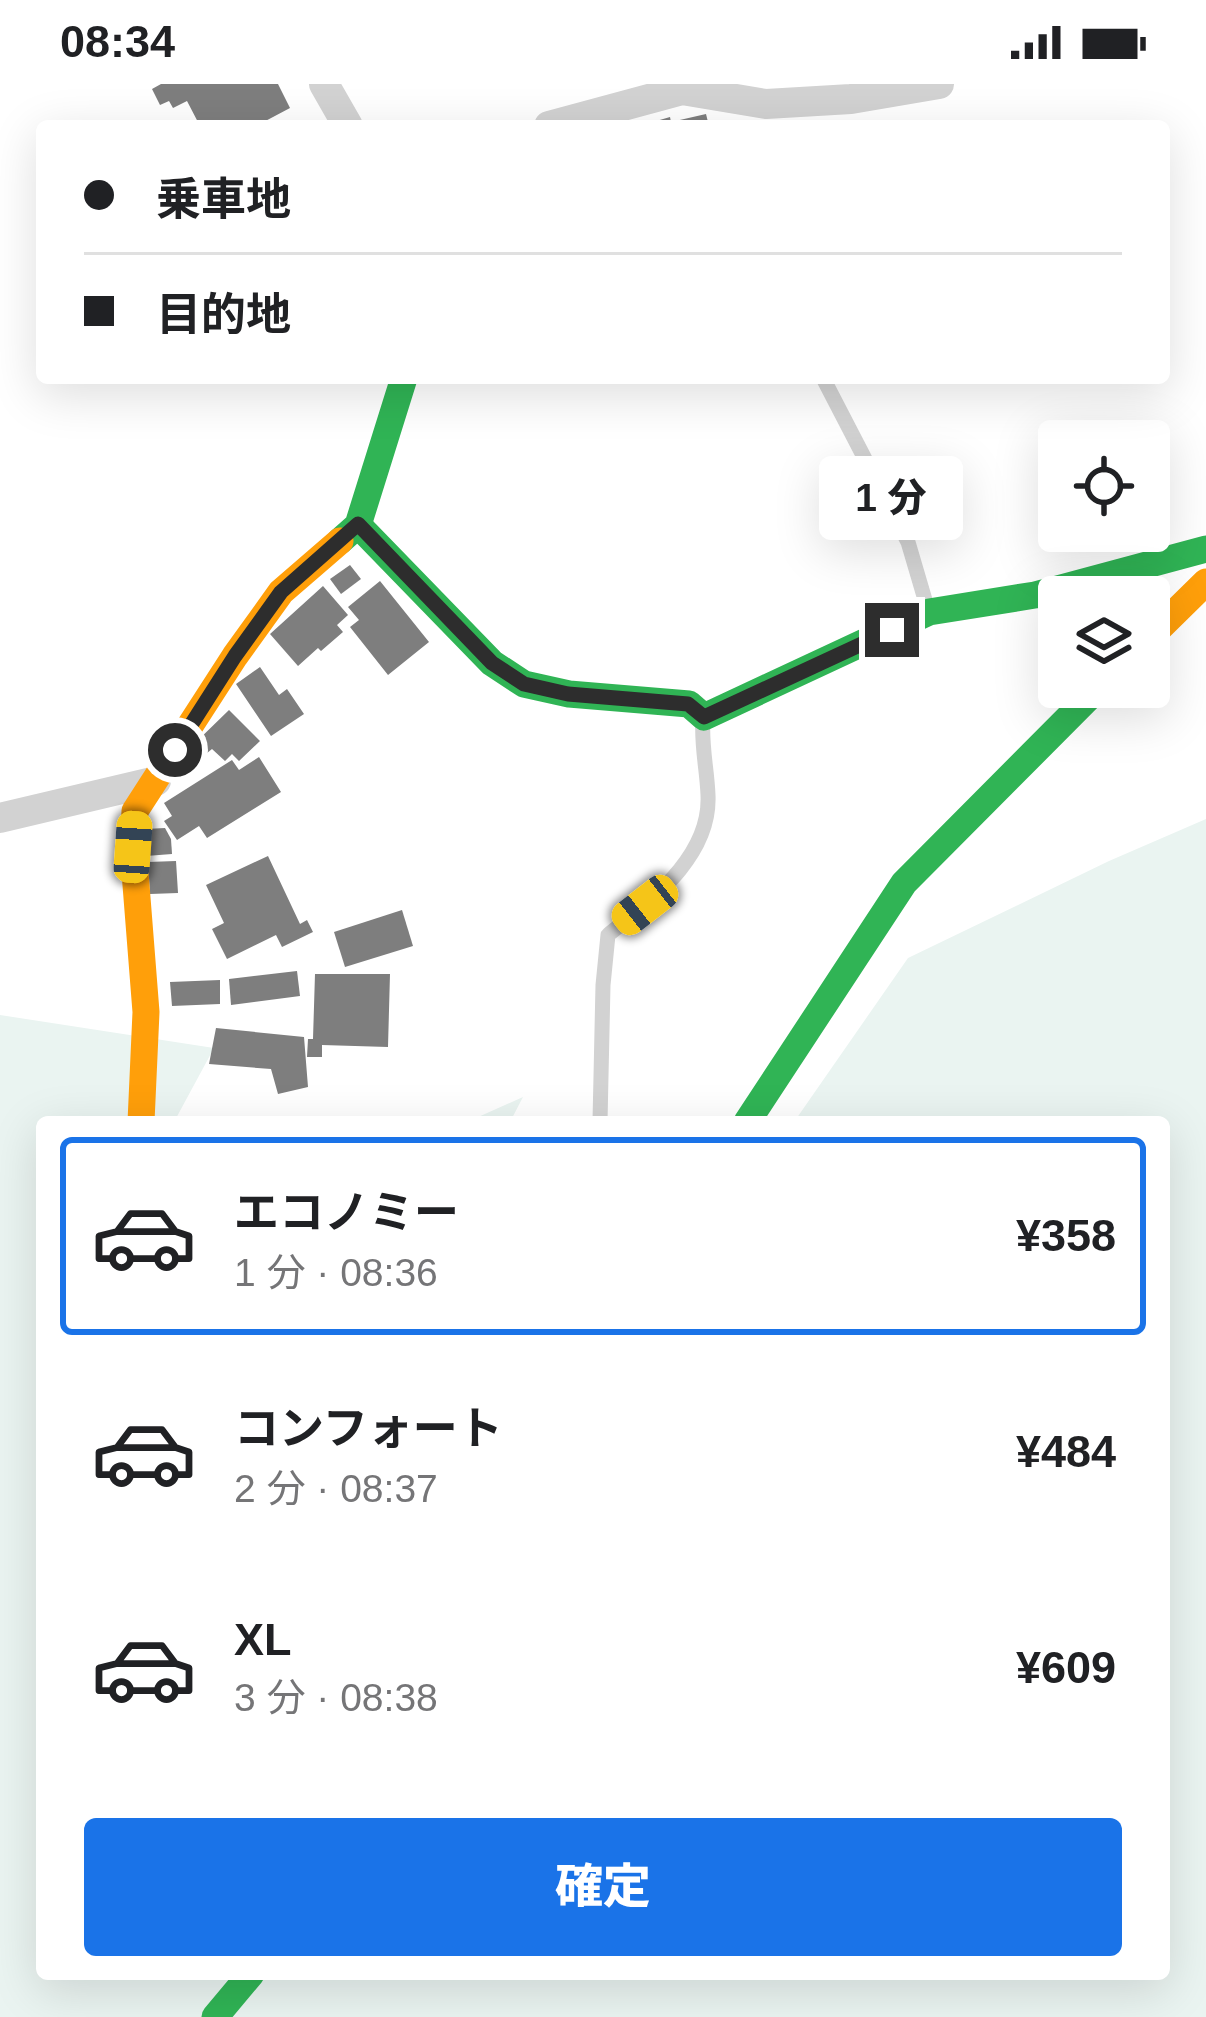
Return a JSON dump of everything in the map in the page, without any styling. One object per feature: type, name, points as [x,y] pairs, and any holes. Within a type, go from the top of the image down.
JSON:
[{"type":"street","points":[[324,84],[345,120]]},
{"type":"street","points":[[571,120],[682,90],[766,115],[939,84]]},
{"type":"street","points":[[141,1116],[146,1012],[133,847],[135,811],[281,592],[358,524],[402,384]]},
{"type":"street","points":[[358,524],[492,663],[524,684],[568,694],[688,704],[704,717],[929,613],[1035,595],[1206,549]]},
{"type":"street","points":[[1170,617],[1206,582]]},
{"type":"street","points":[[751,1116],[904,883],[1078,708]]},
{"type":"street","points":[[0,818],[155,781]]},
{"type":"street","points":[[215,2017],[246,1980]]},
{"type":"lane","points":[[826,384],[908,542],[929,613]]},
{"type":"lane","points":[[600,1116],[608,935],[658,893],[696,847],[709,796],[704,717]]},
{"type":"shaded area","points":[[1206,819],[1206,2017],[0,2017],[0,1015],[214,1048],[177,1116],[36,1116],[36,1980],[1170,1980],[1170,1116],[798,1116],[908,958]]},
{"type":"shaded area","points":[[523,1097],[513,1116],[480,1116]]},
{"type":"building","points":[[161,84],[278,84],[290,108],[267,120],[197,120],[187,101],[173,108],[169,101],[160,105],[152,89]]},
{"type":"building","points":[[350,565],[361,579],[341,594],[330,579]]},
{"type":"building","points":[[380,581],[429,642],[388,675],[350,627],[359,620],[348,607]]},
{"type":"building","points":[[323,586],[348,615],[337,625],[343,632],[298,666],[270,634]]},
{"type":"building","points":[[260,667],[279,695],[287,689],[304,714],[271,736],[236,684]]},
{"type":"building","points":[[229,710],[260,741],[239,761],[232,754],[225,761],[212,749],[201,758],[191,747]]},
{"type":"building","points":[[259,757],[281,792],[207,838],[199,826],[177,840],[164,821],[172,816],[164,803],[232,760],[239,770]]},
{"type":"building","points":[[165,828],[172,854],[146,856],[146,829]]},
{"type":"building","points":[[268,856],[300,924],[307,920],[313,932],[282,947],[276,935],[227,959],[212,929],[224,923],[206,885]]},
{"type":"building","points":[[176,861],[178,893],[150,894],[148,862]]},
{"type":"building","points":[[402,910],[413,946],[345,967],[334,932]]},
{"type":"building","points":[[297,971],[300,996],[231,1005],[229,979]]},
{"type":"building","points":[[315,974],[390,974],[388,1047],[322,1045],[322,1057],[307,1057],[308,1039],[313,1039]]},
{"type":"building","points":[[220,980],[220,1004],[172,1006],[170,982]]},
{"type":"building","points":[[216,1028],[304,1037],[308,1087],[278,1094],[271,1069],[209,1064]]},
{"type":"traffic: fast","points":[[340,541],[358,525],[402,384]]},
{"type":"traffic: fast","points":[[358,525],[492,663],[524,684],[569,694],[689,704],[704,717],[929,612],[1035,595],[1206,549]]},
{"type":"traffic: fast","points":[[751,1116],[904,883],[1078,708]]},
{"type":"traffic: fast","points":[[215,2017],[246,1980]]},
{"type":"traffic: slow","points":[[141,1116],[146,1012],[133,847],[135,811],[281,592],[340,541]]},
{"type":"traffic: slow","points":[[1170,617],[1206,582]]},
{"type":"route","points":[[175,750],[281,592],[358,524],[492,663],[524,684],[568,694],[688,704],[704,717],[892,630]]}]
